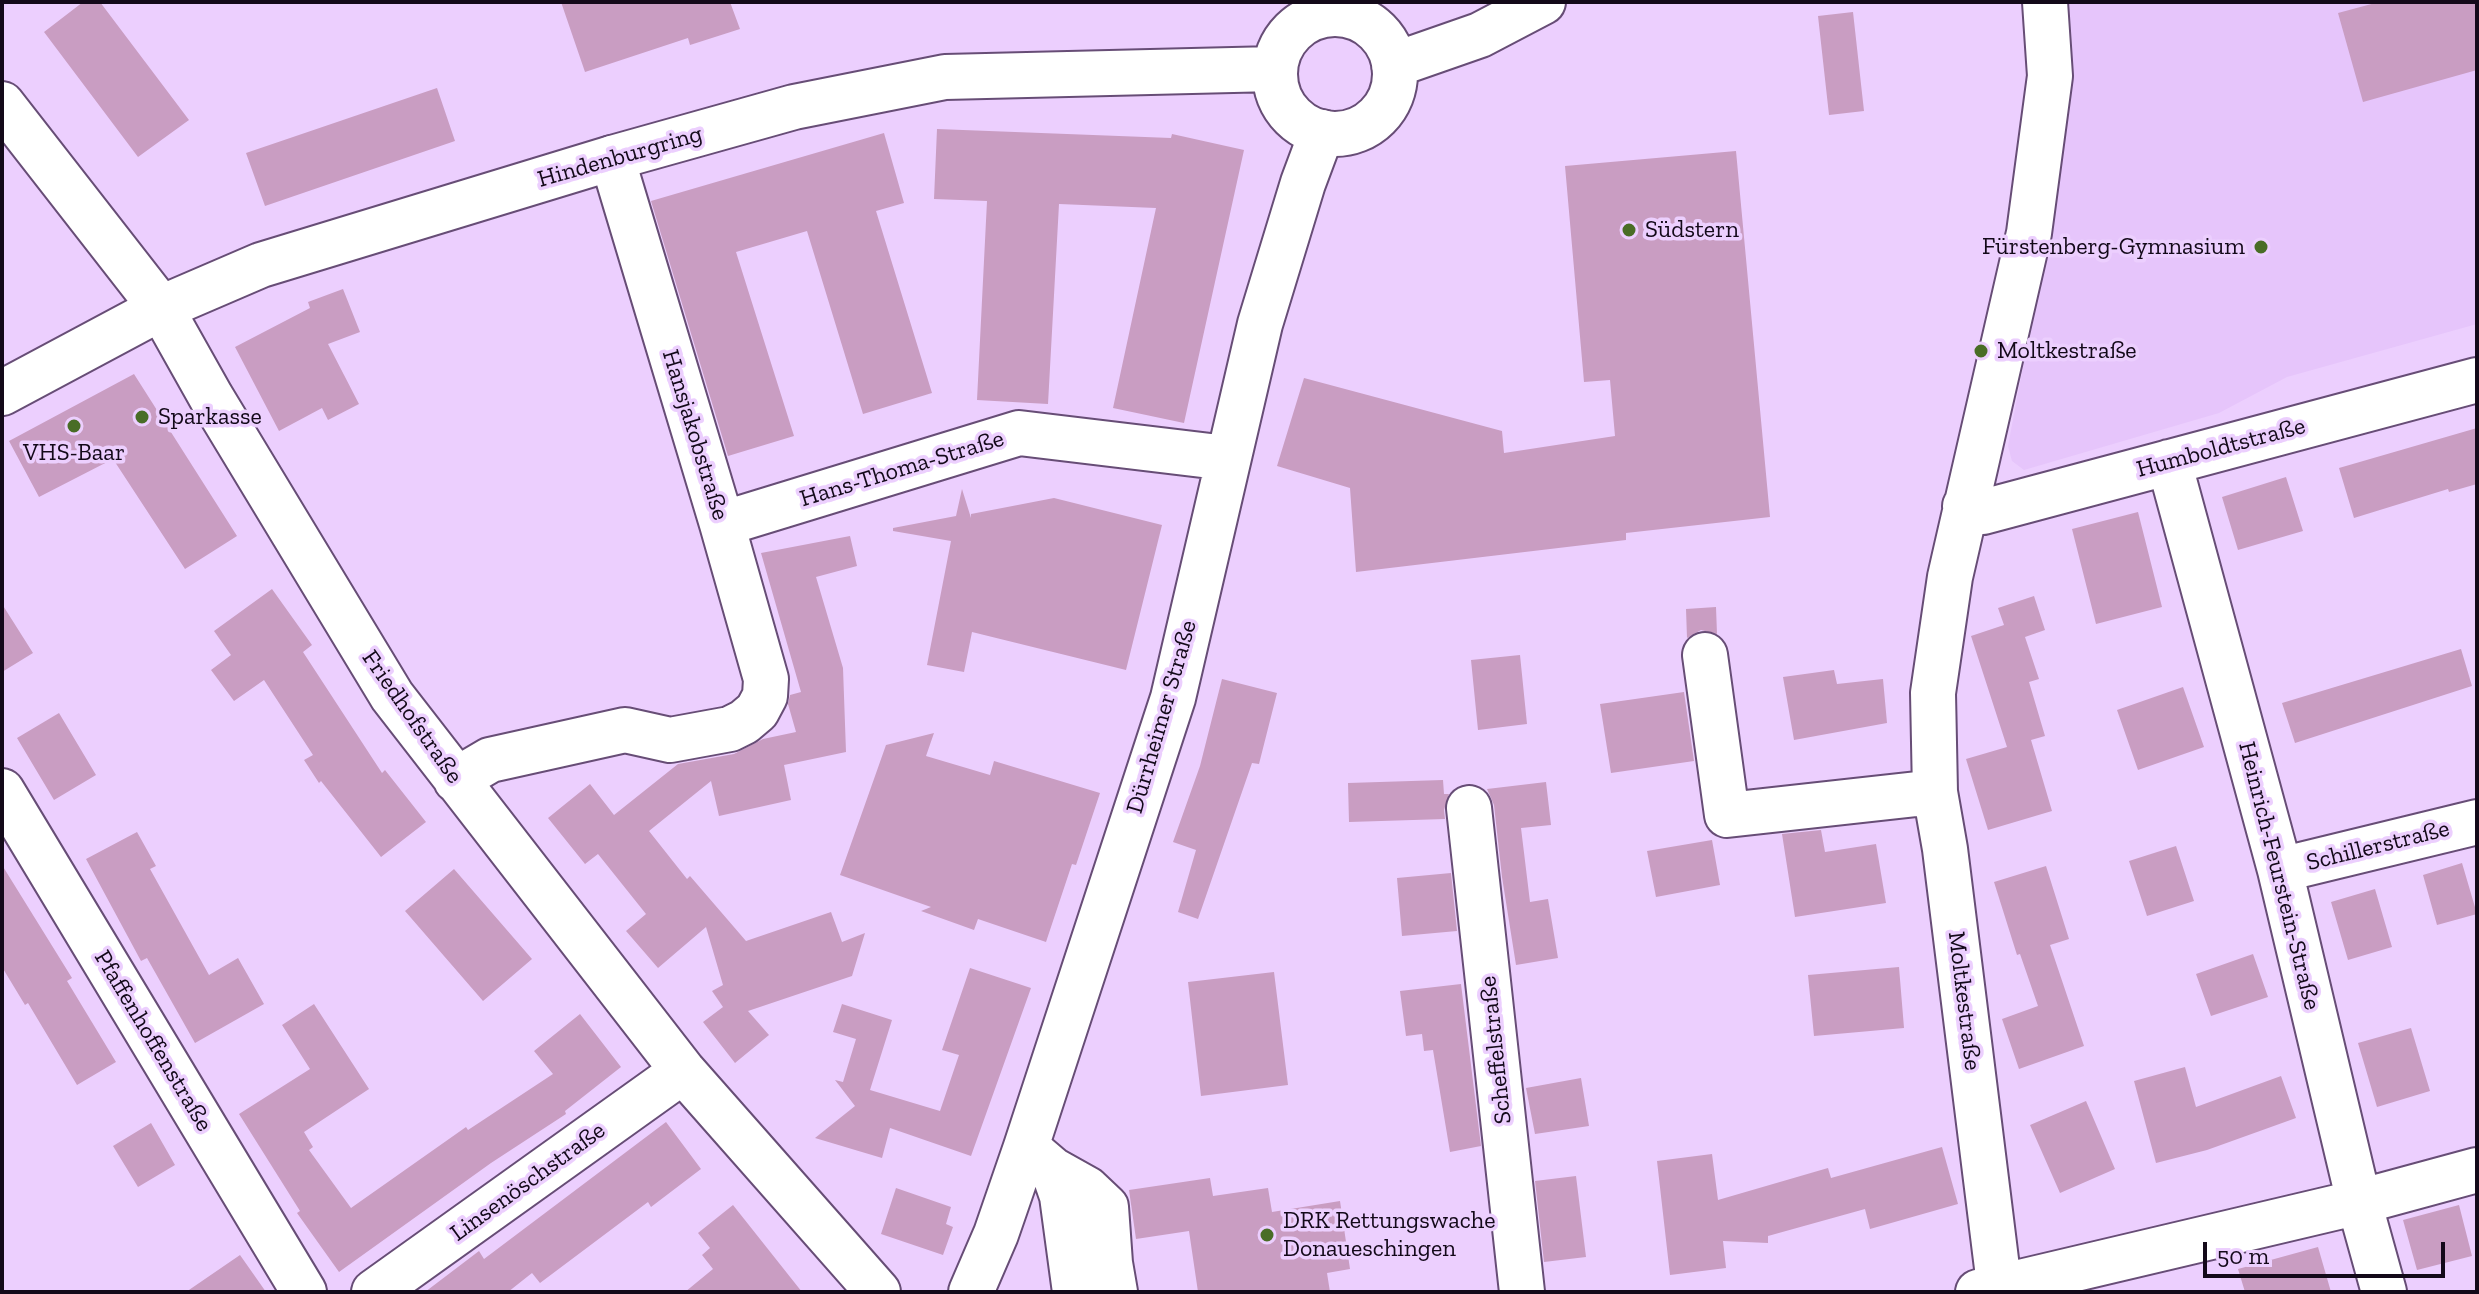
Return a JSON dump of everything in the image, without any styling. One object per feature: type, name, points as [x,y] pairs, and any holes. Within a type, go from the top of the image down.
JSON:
[{"type":"street","points":[[1394,65],[1480,35],[1543,2]]},
{"type":"street","name":"Moltkestraße","points":[[1992,1290],[1945,849],[1935,792],[1933,693],[1950,577],[2029,233],[2050,76],[2045,2]]},
{"type":"street","points":[[1347,8],[1379,32],[1389,47],[1394,65],[1394,82],[1387,103],[1374,120],[1355,130],[1337,134],[1322,132],[1293,118],[1277,93],[1274,69],[1283,43],[1301,23],[1347,8]]},
{"type":"street","name":"Hindenburgring","points":[[2,393],[161,308],[261,265],[612,158],[794,107],[945,77],[1274,69]]},
{"type":"street","name":"Friedhofstraße","points":[[2,104],[161,308],[211,397],[392,696],[683,1071],[878,1292]]},
{"type":"street","name":"Dürrheimer Straße","points":[[971,1292],[996,1234],[1039,1158],[1173,698],[1260,324],[1303,183],[1322,132]]},
{"type":"street","name":"Hansjakobstraße","points":[[456,780],[490,760],[625,730],[670,740],[730,729],[757,711],[765,696],[766,679],[722,524],[612,158]]},
{"type":"street","name":"Humboldtstraße","points":[[1965,506],[1983,512],[2477,380]]},
{"type":"street","name":"Hans-Thoma-Straße","points":[[722,524],[1019,433],[1227,458]]},
{"type":"street","name":"Heinrich-Feurstein-Straße","points":[[2169,462],[2280,870],[2359,1202],[2384,1292]]},
{"type":"street","points":[[1705,655],[1727,815],[1935,792]]},
{"type":"street","name":"Pfaffenhoffenstraße","points":[[2,791],[304,1292]]},
{"type":"street","name":"Scheffelstraße","points":[[1469,808],[1522,1292]]},
{"type":"street","name":"Schillerstraße","points":[[2280,870],[2477,822]]},
{"type":"street","name":"Linsenöschstraße","points":[[374,1292],[683,1071]]},
{"type":"street","points":[[1039,1158],[1062,1196],[1075,1292]]},
{"type":"street","points":[[1039,1158],[1087,1189],[1106,1207],[1115,1292]]},
{"type":"street","points":[[1992,1290],[2359,1202],[2477,1170]]},
{"type":"shaded area","name":"Fürstenberg-Gymnasium","points":[[2063,2],[2477,2],[2477,324],[2287,377],[2219,413],[2024,470],[2012,461],[2008,446],[2037,293]]},
{"type":"building","points":[[83,2],[100,2],[189,120],[138,157],[44,32]]},
{"type":"building","points":[[561,2],[730,2],[740,29],[690,45],[688,38],[585,72]]},
{"type":"building","points":[[2379,2],[2477,2],[2477,70],[2363,102],[2338,13]]},
{"type":"building","points":[[1853,12],[1864,111],[1829,115],[1818,16]]},
{"type":"building","points":[[437,88],[455,141],[265,206],[246,153]]},
{"type":"building","points":[[937,129],[1171,138],[1172,134],[1244,150],[1184,423],[1113,408],[1156,208],[1059,204],[1048,404],[977,400],[987,201],[934,199]]},
{"type":"building","points":[[884,133],[904,203],[876,211],[932,393],[863,414],[807,231],[736,252],[794,436],[728,456],[651,201]]},
{"type":"building","points":[[1736,151],[1770,517],[1626,533],[1626,540],[1356,572],[1350,488],[1277,466],[1304,378],[1502,431],[1504,453],[1615,436],[1610,380],[1584,382],[1565,166]]},
{"type":"building","points":[[343,289],[360,332],[328,344],[359,404],[328,420],[322,408],[279,431],[235,347],[310,308],[308,302]]},
{"type":"building","points":[[134,374],[237,536],[185,569],[113,459],[39,497],[9,441]]},
{"type":"building","points":[[2477,428],[2477,484],[2449,492],[2448,489],[2354,518],[2339,468]]},
{"type":"building","points":[[2286,477],[2303,531],[2238,550],[2222,497]]},
{"type":"building","points":[[962,489],[971,518],[971,514],[1054,498],[1162,525],[1126,670],[972,632],[964,672],[927,665],[951,541],[893,531],[893,528],[956,516]]},
{"type":"building","points":[[2138,512],[2162,607],[2096,624],[2072,529]]},
{"type":"building","points":[[850,536],[857,566],[816,577],[843,668],[846,752],[784,765],[791,800],[719,816],[711,781],[649,831],[687,879],[690,876],[746,941],[831,912],[842,942],[865,933],[852,976],[748,1011],[769,1035],[735,1063],[703,1022],[723,1007],[712,991],[723,985],[706,927],[658,968],[626,931],[646,914],[598,854],[585,864],[548,818],[590,784],[614,815],[678,764],[734,754],[763,739],[796,732],[788,704],[790,695],[801,692],[761,553]]},
{"type":"building","points":[[272,589],[312,645],[303,652],[382,773],[385,770],[426,822],[381,857],[321,781],[319,783],[304,760],[313,755],[264,680],[234,701],[211,670],[231,655],[214,631]]},
{"type":"building","points":[[2034,596],[2045,630],[2025,637],[2039,679],[2029,682],[2045,736],[2031,740],[2052,811],[1988,830],[1966,759],[2007,747],[1971,636],[2004,625],[1998,608]]},
{"type":"building","points":[[2,604],[33,653],[2,672]]},
{"type":"building","points":[[1716,607],[1717,634],[1701,630],[1687,638],[1686,609]]},
{"type":"building","points":[[2461,649],[2472,686],[2295,743],[2282,703]]},
{"type":"building","points":[[1520,655],[1527,724],[1478,730],[1471,660]]},
{"type":"building","points":[[1834,670],[1837,684],[1883,679],[1887,723],[1794,740],[1783,677]]},
{"type":"building","points":[[1222,679],[1277,693],[1259,764],[1252,763],[1198,919],[1178,912],[1196,850],[1173,842],[1200,766]]},
{"type":"building","points":[[2183,687],[2204,747],[2138,770],[2117,710]]},
{"type":"building","points":[[1684,692],[1694,761],[1611,773],[1600,704]]},
{"type":"building","points":[[59,713],[96,775],[54,800],[17,738]]},
{"type":"building","points":[[934,733],[926,756],[990,775],[994,761],[1100,793],[1046,942],[978,919],[974,930],[921,911],[931,907],[840,875],[886,745]]},
{"type":"building","points":[[1443,780],[1444,794],[1449,794],[1444,810],[1445,819],[1349,822],[1348,783]]},
{"type":"building","points":[[1546,782],[1551,825],[1521,828],[1530,902],[1548,899],[1558,958],[1516,965],[1494,805],[1487,789]]},
{"type":"building","points":[[1821,830],[1825,852],[1876,844],[1886,903],[1795,917],[1782,834]]},
{"type":"building","points":[[137,832],[156,866],[150,869],[209,975],[238,958],[264,1004],[195,1043],[147,958],[141,961],[86,859]]},
{"type":"building","points":[[1712,840],[1720,885],[1656,897],[1647,851]]},
{"type":"building","points":[[2176,846],[2194,901],[2147,916],[2129,861]]},
{"type":"building","points":[[2462,863],[2477,914],[2437,925],[2423,875]]},
{"type":"building","points":[[2,865],[72,978],[67,981],[116,1062],[77,1085],[28,1003],[25,1005],[2,967]]},
{"type":"building","points":[[2046,866],[2069,939],[2050,945],[2084,1046],[2019,1069],[2002,1019],[2038,1006],[2020,954],[2017,955],[1994,882]]},
{"type":"building","points":[[454,869],[532,959],[483,1001],[405,911]]},
{"type":"building","points":[[1451,873],[1457,931],[1402,936],[1397,878]]},
{"type":"building","points":[[2375,889],[2392,947],[2348,960],[2331,902]]},
{"type":"building","points":[[2253,954],[2268,997],[2211,1016],[2196,974]]},
{"type":"building","points":[[1899,967],[1904,1028],[1814,1036],[1808,975]]},
{"type":"building","points":[[970,968],[1031,988],[971,1156],[890,1128],[882,1158],[815,1138],[855,1106],[835,1080],[843,1082],[856,1039],[833,1032],[842,1004],[892,1020],[870,1090],[940,1111],[959,1055],[942,1050]]},
{"type":"building","points":[[1274,972],[1288,1085],[1201,1096],[1188,982]]},
{"type":"building","points":[[1461,984],[1481,1146],[1450,1152],[1433,1050],[1424,1051],[1422,1034],[1406,1036],[1400,991]]},
{"type":"building","points":[[314,1004],[369,1089],[304,1132],[313,1147],[309,1150],[351,1208],[466,1127],[468,1130],[553,1074],[534,1051],[580,1014],[621,1067],[565,1111],[566,1114],[491,1163],[339,1272],[297,1213],[300,1211],[239,1114],[310,1069],[282,1025]]},
{"type":"building","points":[[2411,1028],[2430,1091],[2377,1107],[2358,1043]]},
{"type":"building","points":[[2185,1067],[2196,1107],[2281,1076],[2296,1118],[2207,1150],[2156,1163],[2134,1081]]},
{"type":"building","points":[[1581,1078],[1589,1126],[1535,1134],[1526,1088]]},
{"type":"building","points":[[2086,1101],[2115,1169],[2060,1193],[2030,1125]]},
{"type":"building","points":[[666,1122],[701,1169],[651,1207],[648,1202],[540,1283],[532,1273],[508,1292],[425,1292],[479,1251],[484,1259]]},
{"type":"building","points":[[151,1123],[175,1165],[138,1187],[113,1146]]},
{"type":"building","points":[[1942,1147],[1958,1204],[1870,1229],[1865,1209],[1768,1236],[1768,1243],[1723,1241],[1726,1268],[1670,1275],[1657,1161],[1712,1154],[1718,1200],[1828,1168],[1831,1178]]},
{"type":"building","points":[[1576,1176],[1586,1257],[1544,1262],[1535,1181]]},
{"type":"building","name":"DRK Rettungswache Donaueschingen","points":[[1210,1178],[1213,1196],[1268,1188],[1272,1212],[1340,1201],[1350,1269],[1327,1273],[1330,1292],[1198,1292],[1189,1231],[1136,1239],[1129,1190]]},
{"type":"building","points":[[896,1188],[951,1207],[946,1224],[953,1227],[943,1255],[881,1234]]},
{"type":"building","points":[[733,1205],[802,1292],[685,1292],[713,1269],[702,1255],[710,1248],[698,1233]]},
{"type":"building","points":[[2459,1205],[2472,1256],[2417,1270],[2403,1220]]},
{"type":"building","points":[[2318,1247],[2331,1292],[2245,1292],[2238,1269]]},
{"type":"building","points":[[240,1255],[266,1292],[186,1292]]},
{"type":"place","name":"Südstern","points":[[1629,230]]},
{"type":"place","name":"Fürstenberg-Gymnasium","points":[[2261,247]]},
{"type":"place","name":"Moltkestraße","points":[[1981,351]]},
{"type":"place","name":"Sparkasse","points":[[142,417]]},
{"type":"place","name":"VHS-Baar","points":[[74,426]]},
{"type":"place","name":"DRK Rettungswache Donaueschingen","points":[[1267,1235]]}]
